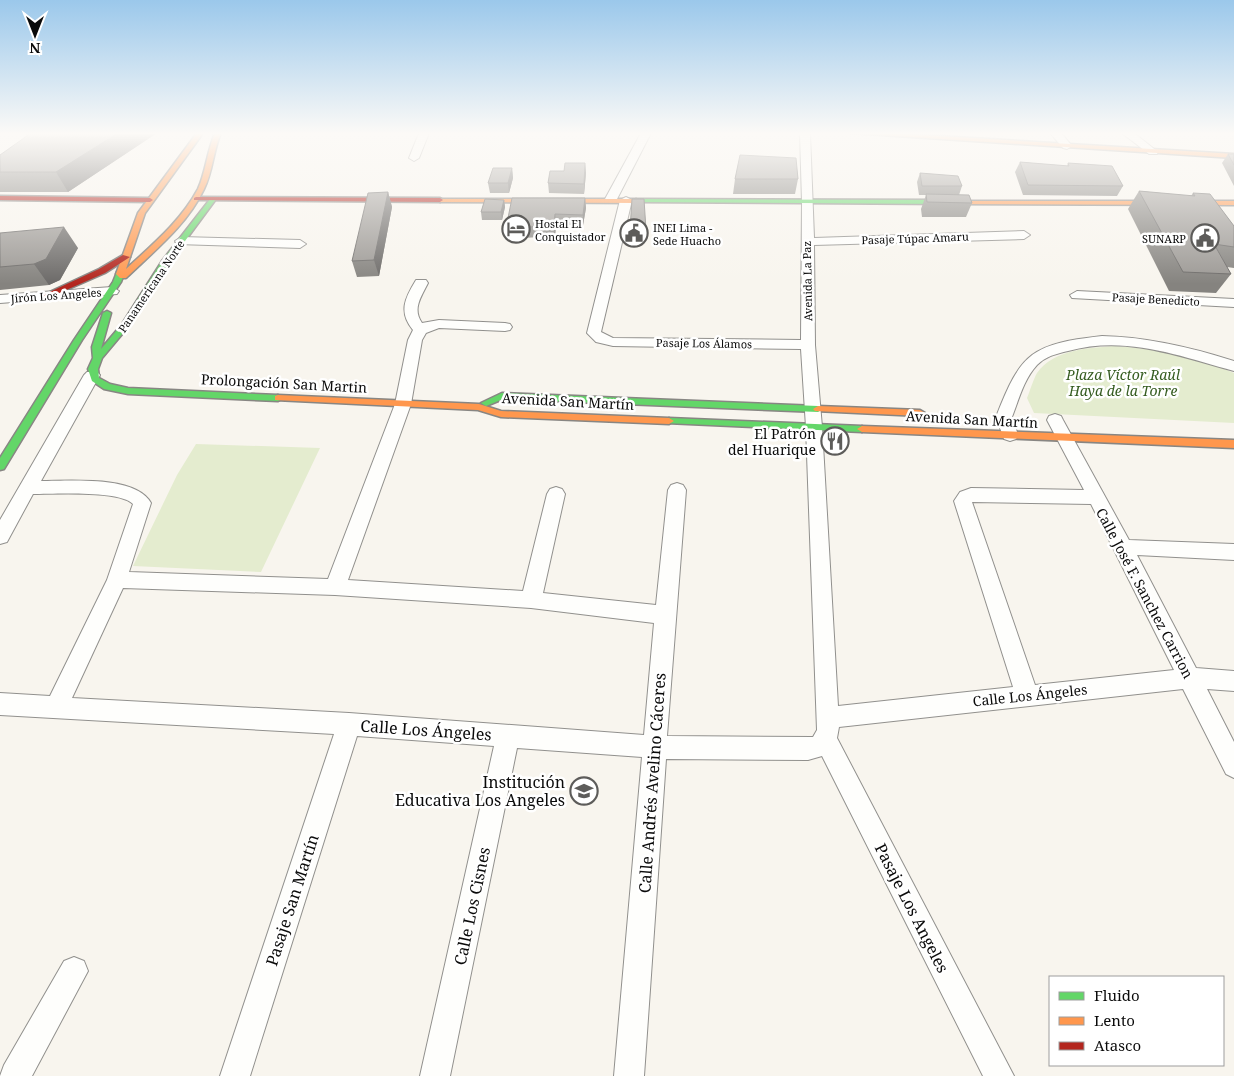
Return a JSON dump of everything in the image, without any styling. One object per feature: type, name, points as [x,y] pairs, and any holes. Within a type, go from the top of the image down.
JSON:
[{"type":"main road","points":[[95,367],[96,347],[112,290],[142,213],[163,183]]},
{"type":"main road","points":[[159,188],[191,184],[195,199]]},
{"type":"main road","points":[[0,198],[150,200]]},
{"type":"main road","points":[[195,199],[612,199],[808,202],[1234,203]]},
{"type":"main road","points":[[0,466],[78,340],[112,290],[195,199]]},
{"type":"main road","name":"Panamericana Norte","points":[[95,367],[181,241],[213,199]]},
{"type":"main road","points":[[142,213],[160,216],[185,212]]},
{"type":"main road","points":[[44,296],[111,267],[126,256]]},
{"type":"main road","name":"Prolongación San Martin","points":[[95,367],[98,383],[108,388],[128,391],[479,407]]},
{"type":"main road","name":"Avenida San Martín","points":[[479,407],[502,396],[813,418],[1010,435],[1057,425],[1234,444]]},
{"type":"main road","name":"Avenida San Martín","points":[[479,407],[501,414],[813,418],[928,414]]},
{"type":"street","points":[[612,199],[620,183]]},
{"type":"street","name":"Avenida La Paz","points":[[807,183],[808,345],[813,418]]},
{"type":"street","name":"Pasaje Los Álamos","points":[[626,200],[594,333],[601,339],[613,342],[808,345]]},
{"type":"street","name":"Pasaje Túpac Amaru","points":[[807,242],[1024,235]]},
{"type":"street","points":[[181,241],[300,244]]},
{"type":"street","points":[[420,330],[411,321],[409,315],[410,307],[421,283]]},
{"type":"street","name":"Jirón Los Angeles","points":[[0,299],[112,290]]},
{"type":"street","name":"Pasaje Benedicto","points":[[1077,295],[1234,303]]},
{"type":"street","points":[[335,587],[403,404],[415,340],[420,330],[430,325],[439,324],[506,327]]},
{"type":"street","points":[[1010,435],[1004,418],[1024,371],[1040,355],[1070,344],[1110,341],[1152,345],[1196,353],[1234,366]]},
{"type":"street","points":[[0,537],[95,367]]},
{"type":"street","points":[[813,418],[827,729]]},
{"type":"street","name":"Calle José F. Sanchez Carrion","points":[[1057,425],[1123,547],[1234,766]]},
{"type":"street","points":[[29,488],[76,488],[121,491],[141,499],[142,503],[117,580],[56,708]]},
{"type":"street","name":"Calle Andrés Avelino Cáceres","points":[[629,1076],[665,615],[677,490]]},
{"type":"street","points":[[531,600],[556,494]]},
{"type":"street","points":[[1027,695],[963,501],[966,497],[971,496],[1095,497]]},
{"type":"street","points":[[1123,547],[1234,552]]},
{"type":"street","points":[[117,580],[335,587],[531,600],[665,615]]},
{"type":"street","name":"Calle Los Ángeles","points":[[0,704],[349,724],[656,747],[808,749],[820,747],[827,729],[1027,695],[1190,678],[1234,681]]},
{"type":"street","name":"Pasaje San Martín","points":[[235,1076],[349,724]]},
{"type":"street","name":"Pasaje Los Angeles","points":[[827,729],[1000,1076]]},
{"type":"street","name":"Calle Los Cisnes","points":[[435,1076],[508,737]]},
{"type":"street","points":[[16,1076],[74,971]]},
{"type":"green space","name":"Plaza Víctor Raúl Haya de la Torre","points":[[1115,346],[1176,354],[1234,373],[1234,423],[1034,413],[1027,398],[1037,373],[1044,365],[1062,354],[1073,351]]},
{"type":"green space","points":[[196,444],[320,448],[261,572],[133,566],[177,475]]},
{"type":"building","points":[[922,183],[961,183],[962,186],[922,186]]},
{"type":"building","points":[[1027,183],[1121,183],[1123,186],[1028,185]]},
{"type":"building","points":[[1139,191],[1195,196],[1193,193],[1210,194],[1234,226],[1234,247],[1214,244],[1231,274],[1183,272]]},
{"type":"building","points":[[388,192],[374,260],[352,261],[368,193]]},
{"type":"building","points":[[926,194],[969,195],[972,203],[927,202]]},
{"type":"building","points":[[512,198],[585,198],[583,215],[555,214],[554,226],[506,228]]},
{"type":"building","points":[[485,199],[504,200],[501,212],[481,212]]},
{"type":"building","points":[[632,199],[644,199],[646,230],[630,230]]},
{"type":"building","points":[[64,227],[46,259],[34,264],[0,267],[0,233]]},
{"type":"traffic: fast","points":[[213,199],[165,263],[125,325],[98,358],[93,369],[95,379],[107,387],[128,391],[278,398]]},
{"type":"traffic: fast","points":[[636,201],[949,202]]},
{"type":"traffic: fast","points":[[0,466],[78,340],[117,282],[120,274]]},
{"type":"traffic: fast","points":[[98,359],[96,347],[107,313]]},
{"type":"traffic: fast","points":[[486,403],[502,396],[818,409]]},
{"type":"traffic: fast","points":[[669,421],[862,429]]},
{"type":"traffic: slow","points":[[120,274],[142,213],[164,183]]},
{"type":"traffic: slow","points":[[123,276],[176,225],[194,201],[203,183]]},
{"type":"traffic: slow","points":[[440,200],[636,201]]},
{"type":"traffic: slow","points":[[949,202],[1234,203]]},
{"type":"traffic: slow","points":[[278,398],[479,407],[501,414],[669,421]]},
{"type":"traffic: slow","points":[[818,409],[920,413]]},
{"type":"traffic: slow","points":[[862,429],[1234,444]]},
{"type":"traffic: jam","points":[[0,198],[150,200]]},
{"type":"traffic: jam","points":[[196,199],[440,200]]},
{"type":"traffic: jam","points":[[45,296],[102,271],[126,257]]},
{"type":"place","name":"Hostal El Conquistador","points":[[516,229]]},
{"type":"place","name":"INEI Lima - Sede Huacho","points":[[634,233]]},
{"type":"place","name":"SUNARP","points":[[1205,238]]},
{"type":"place","name":"El Patrón del Huarique","points":[[835,441]]},
{"type":"place","name":"Institución Educativa Los Angeles","points":[[584,791]]}]
